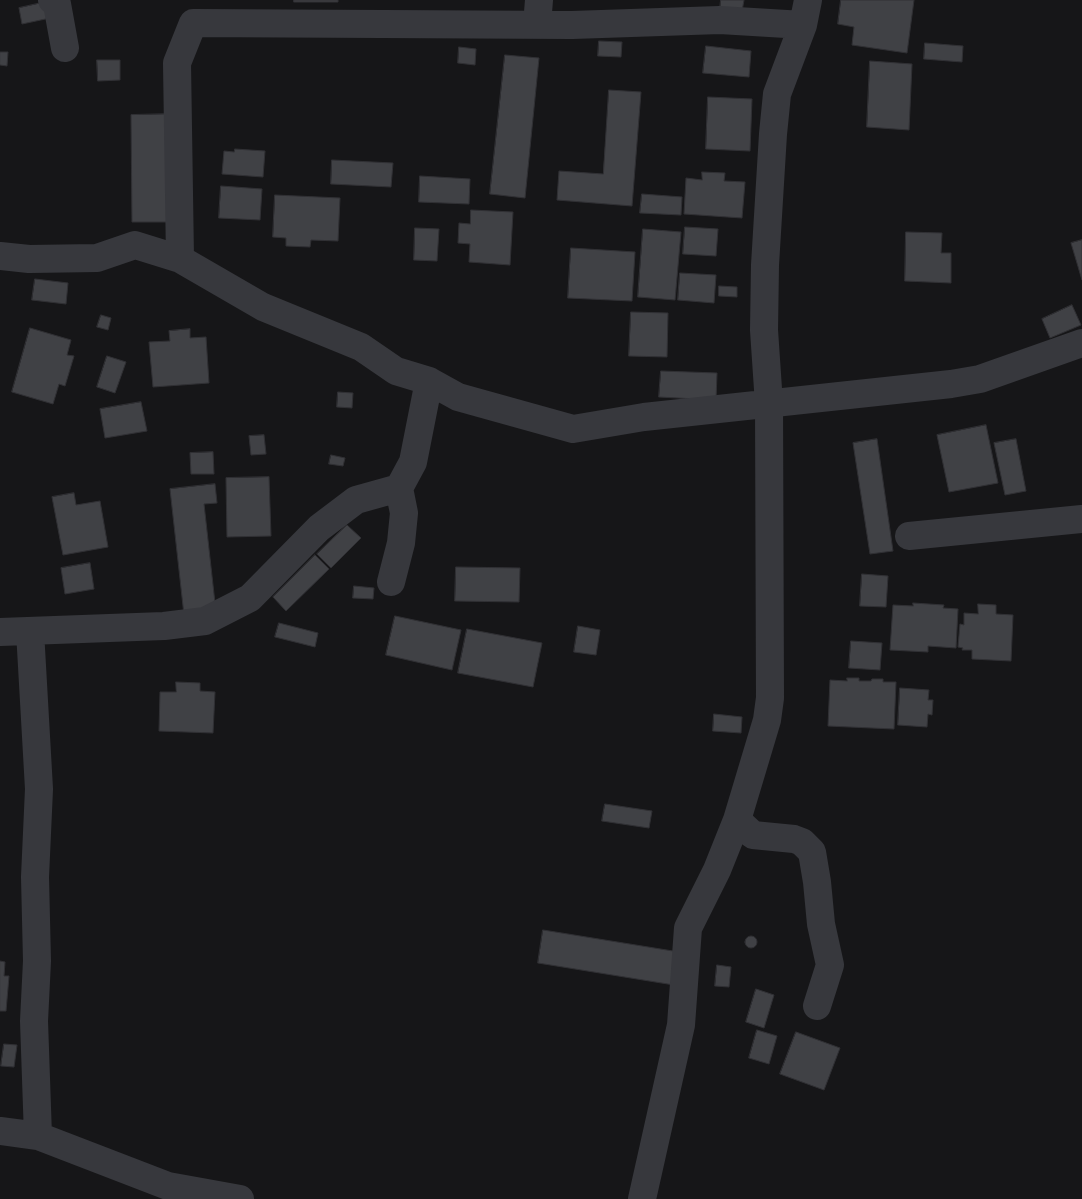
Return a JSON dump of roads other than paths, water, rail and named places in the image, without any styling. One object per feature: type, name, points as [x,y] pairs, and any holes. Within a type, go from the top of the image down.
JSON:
[{"type":"street","points":[[52,0],[57,4],[65,48]]},
{"type":"street","points":[[180,259],[177,62],[193,24],[213,12],[538,13],[720,20],[805,12],[777,94],[765,266],[764,330],[769,404],[770,698],[767,720],[737,820],[717,870],[688,928],[681,1025],[642,1199]]},
{"type":"street","points":[[0,256],[29,259],[97,258],[135,245],[180,259],[263,306],[361,347],[396,371],[429,381],[458,397],[573,429],[644,417],[951,384],[980,379],[1082,343]]},
{"type":"street","points":[[392,582],[401,543],[404,513],[399,488],[413,462],[429,381]]},
{"type":"street","points":[[0,632],[164,626],[205,621],[250,598],[319,528],[356,500],[399,488]]},
{"type":"street","points":[[909,536],[1082,519]]},
{"type":"street","points":[[30,631],[39,789],[35,877],[37,962],[34,1021],[38,1136]]},
{"type":"street","points":[[737,820],[753,836],[794,839],[802,842],[812,852],[830,965],[817,1006]]},
{"type":"street","points":[[0,1131],[38,1136],[168,1186],[240,1199]]}]
